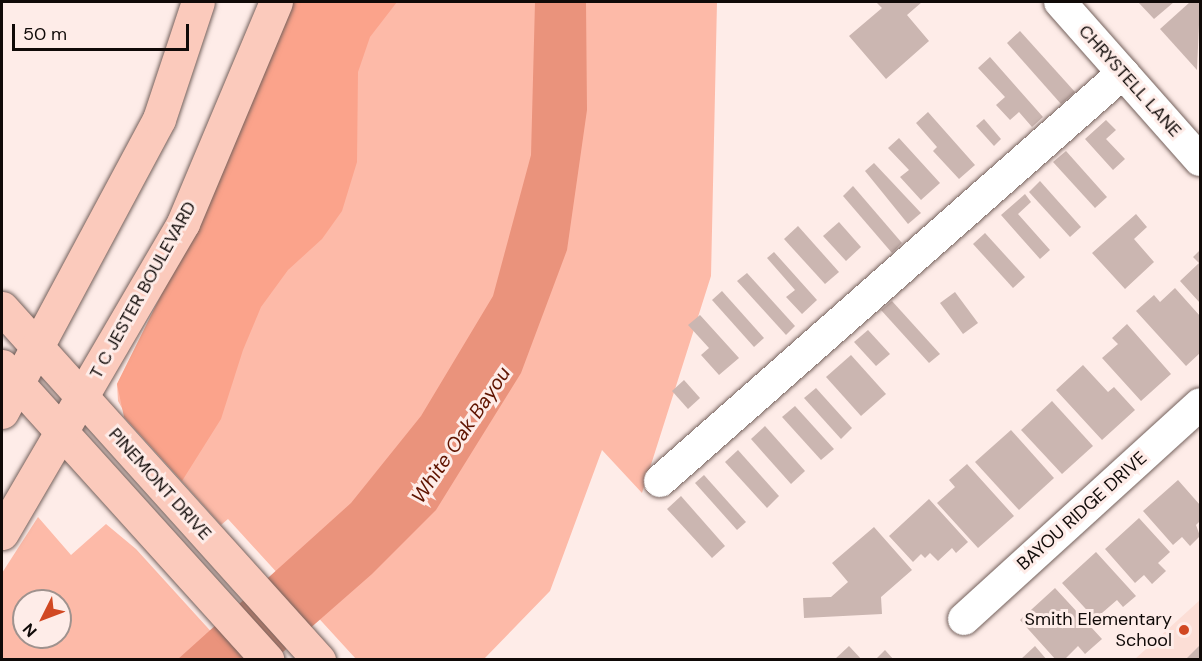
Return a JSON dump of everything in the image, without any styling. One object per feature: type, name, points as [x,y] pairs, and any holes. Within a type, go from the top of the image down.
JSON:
[{"type":"main road","points":[[2,412],[10,375],[38,348],[159,119],[198,2]]},
{"type":"main road","name":"T C JESTER BOULEVARD","points":[[2,533],[62,430],[84,398],[183,223],[276,2]]},
{"type":"main road","name":"PINEMONT DRIVE","points":[[2,308],[319,660]]},
{"type":"main road","name":"PINEMONT DRIVE","points":[[10,375],[189,570],[268,660]]},
{"type":"street","name":"CHRYSTELL LANE","points":[[1060,2],[1200,160]]},
{"type":"street","points":[[660,481],[1123,73]]},
{"type":"street","name":"BAYOU RIDGE DRIVE","points":[[964,619],[1200,404]]},
{"type":"shaded area","points":[[288,2],[717,2],[711,276],[642,493],[602,450],[550,591],[484,659],[356,659],[228,519],[221,525],[130,423],[118,401],[117,384],[212,193]]},
{"type":"shaded area","points":[[288,2],[397,2],[370,37],[358,72],[357,162],[342,211],[322,239],[288,270],[261,307],[243,350],[221,419],[182,481],[124,417],[117,384],[212,193]]},
{"type":"shaded area","points":[[38,517],[71,555],[106,524],[136,549],[236,659],[2,660],[2,573]]},
{"type":"shaded area","name":"Smith Elementary School","points":[[1200,600],[1200,659],[1135,659]]},
{"type":"water","name":"White Oak Bayou","points":[[535,2],[586,2],[587,110],[567,250],[521,373],[436,510],[372,574],[275,659],[177,660],[351,503],[421,416],[493,296],[531,155]]},
{"type":"building","points":[[876,2],[922,2],[907,15],[929,41],[886,79],[849,36],[882,8]]},
{"type":"building","points":[[1138,2],[1174,2],[1154,19]]},
{"type":"building","points":[[1190,2],[1200,2],[1197,70],[1160,29]]},
{"type":"building","points":[[1020,31],[1075,92],[1061,104],[1007,43]]},
{"type":"building","points":[[990,57],[1043,117],[1032,127],[1019,112],[1010,120],[996,105],[1005,97],[978,68]]},
{"type":"building","points":[[928,112],[975,165],[959,179],[933,151],[937,147],[916,123]]},
{"type":"building","points":[[984,119],[1001,139],[994,146],[976,126]]},
{"type":"building","points":[[1106,120],[1116,130],[1106,139],[1125,159],[1113,170],[1085,139]]},
{"type":"building","points":[[899,138],[940,183],[921,200],[900,177],[909,170],[888,148]]},
{"type":"building","points":[[1066,151],[1107,197],[1095,208],[1053,162]]},
{"type":"building","points":[[874,163],[921,213],[908,224],[865,171]]},
{"type":"building","points":[[1040,181],[1081,227],[1070,237],[1029,192]]},
{"type":"building","points":[[853,186],[902,243],[892,253],[843,196]]},
{"type":"building","points":[[1025,194],[1031,202],[1018,214],[1050,250],[1040,259],[1001,215]]},
{"type":"building","points":[[1136,214],[1147,227],[1134,239],[1154,262],[1125,289],[1092,253]]},
{"type":"building","points":[[839,222],[861,247],[846,261],[823,236]]},
{"type":"building","points":[[798,226],[839,272],[825,284],[784,239]]},
{"type":"building","points":[[985,233],[1025,277],[1013,288],[973,244]]},
{"type":"building","points":[[1200,250],[1200,303],[1180,281],[1199,263],[1193,257]]},
{"type":"building","points":[[774,252],[817,300],[802,314],[786,297],[795,290],[767,258]]},
{"type":"building","points":[[747,273],[795,326],[786,335],[737,281]]},
{"type":"building","points":[[1175,288],[1200,316],[1200,353],[1186,366],[1136,311],[1154,295],[1160,302]]},
{"type":"building","points":[[722,291],[764,338],[754,347],[712,300]]},
{"type":"building","points":[[955,292],[978,323],[963,334],[940,303]]},
{"type":"building","points":[[892,301],[940,354],[929,363],[881,310]]},
{"type":"building","points":[[700,315],[739,358],[719,375],[701,355],[709,348],[688,325]]},
{"type":"building","points":[[1127,324],[1171,374],[1141,401],[1102,358],[1118,344],[1112,338]]},
{"type":"building","points":[[868,330],[890,354],[876,366],[854,342]]},
{"type":"building","points":[[851,355],[886,394],[861,416],[826,377]]},
{"type":"building","points":[[1083,365],[1108,392],[1114,387],[1135,410],[1102,440],[1056,390]]},
{"type":"building","points":[[684,380],[700,398],[688,409],[672,391]]},
{"type":"building","points":[[816,388],[852,428],[841,439],[804,398]]},
{"type":"building","points":[[1052,401],[1093,446],[1062,474],[1021,430]]},
{"type":"building","points":[[795,406],[834,449],[821,460],[782,417]]},
{"type":"building","points":[[765,426],[805,471],[791,484],[751,439]]},
{"type":"building","points":[[1011,430],[1054,478],[1019,510],[975,462]]},
{"type":"building","points":[[738,450],[779,496],[767,508],[725,462]]},
{"type":"building","points":[[967,464],[1014,516],[978,548],[937,503],[955,487],[949,480]]},
{"type":"building","points":[[704,475],[746,522],[737,530],[695,483]]},
{"type":"building","points":[[1178,480],[1200,505],[1200,521],[1196,525],[1200,536],[1190,546],[1182,537],[1173,545],[1143,511]]},
{"type":"building","points":[[681,496],[725,546],[712,558],[667,509]]},
{"type":"building","points":[[929,499],[968,542],[956,553],[952,548],[938,561],[930,553],[925,558],[921,554],[913,562],[889,536]]},
{"type":"building","points":[[1139,518],[1170,552],[1158,563],[1166,571],[1152,584],[1144,575],[1135,583],[1105,549]]},
{"type":"building","points":[[874,527],[912,570],[881,597],[882,614],[804,618],[803,598],[831,597],[848,582],[832,563]]},
{"type":"building","points":[[1096,552],[1136,596],[1123,607],[1117,600],[1095,619],[1062,583]]},
{"type":"building","points":[[1055,588],[1102,639],[1085,654],[1078,646],[1064,660],[1056,660],[1020,620]]},
{"type":"building","points":[[1200,645],[1200,660],[1185,660]]},
{"type":"building","points":[[849,646],[862,660],[834,660]]},
{"type":"building","points":[[1035,646],[1047,660],[1020,660]]},
{"type":"building","points":[[885,650],[894,660],[875,660]]},
{"type":"place","name":"Smith Elementary School","points":[[1184,630]]}]
